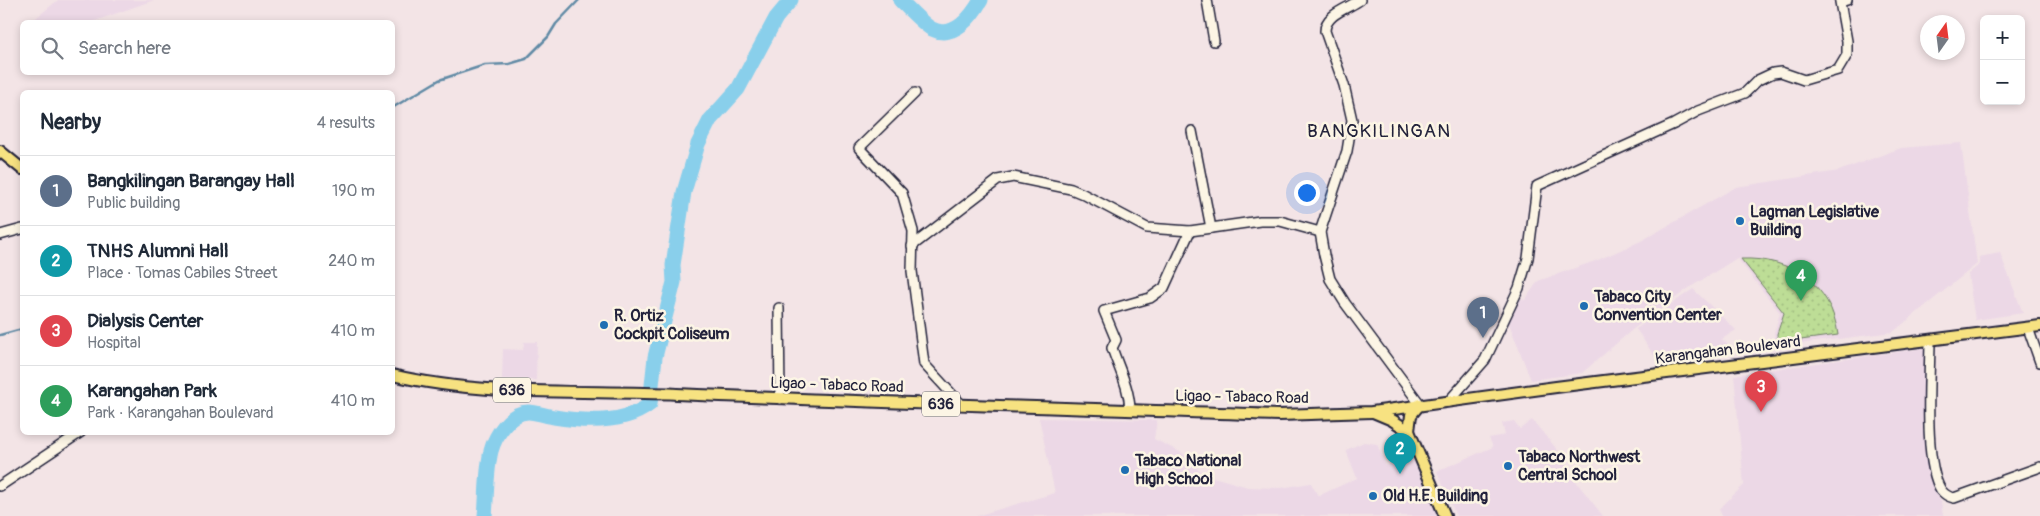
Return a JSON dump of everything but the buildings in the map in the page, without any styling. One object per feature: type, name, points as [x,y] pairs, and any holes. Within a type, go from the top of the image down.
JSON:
[{"type":"main road","points":[[0,151],[20,166]]},
{"type":"main road","name":"Karangahan Boulevard","points":[[1420,404],[1448,402],[1556,386],[2040,326]]},
{"type":"main road","name":"Ligao - Tabaco Road","points":[[395,376],[444,386],[490,390],[633,392],[780,399],[1279,415],[1372,412],[1420,404]]},
{"type":"main road","points":[[1420,404],[1411,415],[1409,431],[1445,516]]},
{"type":"main road","name":"Ligao - Tabaco Road","points":[[1372,412],[1392,420],[1409,431]]},
{"type":"street","points":[[1207,0],[1214,41]]},
{"type":"street","points":[[1360,0],[1330,18],[1325,26],[1344,84],[1352,120],[1347,151],[1320,232],[1330,279],[1345,303],[1420,404]]},
{"type":"street","points":[[1448,402],[1485,360],[1519,288],[1528,258],[1538,186],[1674,124],[1698,111],[1745,93],[1758,80],[1773,72],[1781,72],[1804,80],[1838,70],[1846,55],[1847,41],[1840,2],[1847,0]]},
{"type":"street","points":[[915,92],[859,148],[902,193],[912,231],[912,271],[924,364],[961,404]]},
{"type":"street","points":[[1192,131],[1211,228]]},
{"type":"street","points":[[912,246],[998,180],[1013,177],[1077,192],[1147,228],[1190,231],[1260,221],[1280,221],[1320,232]]},
{"type":"street","points":[[0,235],[20,230]]},
{"type":"street","points":[[1130,410],[1129,394],[1125,380],[1112,348],[1116,340],[1104,311],[1150,298],[1164,288],[1190,231]]},
{"type":"street","points":[[779,308],[780,399]]},
{"type":"street","points":[[2028,328],[2040,362]]},
{"type":"street","points":[[1930,340],[1930,439],[1934,471],[1941,490],[1948,497],[1954,498],[2040,467]]},
{"type":"street","points":[[0,486],[76,435]]},
{"type":"shaded area","points":[[58,0],[154,0],[98,20],[33,20]]},
{"type":"shaded area","points":[[1961,143],[1977,264],[1893,332],[1775,347],[1774,333],[1780,313],[1737,258],[1689,288],[1632,330],[1582,373],[1531,380],[1508,321],[1518,298],[1525,300],[1538,281],[1598,260],[1641,241],[1736,187],[1839,171],[1901,148]]},
{"type":"shaded area","points":[[2000,253],[2023,313],[1975,320],[1968,274],[1980,264],[1979,257]]},
{"type":"shaded area","points":[[1693,289],[1736,330],[1722,339],[1735,352],[1682,361],[1679,352],[1655,357],[1636,329]]},
{"type":"shaded area","points":[[524,342],[537,342],[536,380],[502,379],[503,349],[523,350]]},
{"type":"shaded area","points":[[1924,348],[1925,438],[1935,490],[1941,501],[1943,516],[1722,516],[1719,509],[1744,485],[1734,375]]},
{"type":"shaded area","name":"Tabaco National High School","points":[[1039,418],[1157,420],[1154,439],[1182,453],[1203,474],[1248,487],[1281,488],[1311,483],[1318,496],[1357,478],[1346,450],[1364,442],[1377,444],[1386,466],[1411,455],[1438,516],[976,516],[1055,493]]},
{"type":"shaded area","name":"Tabaco Northwest Central School","points":[[1532,420],[1555,447],[1578,484],[1603,516],[1456,516],[1437,471],[1493,447],[1489,438],[1505,435],[1502,423],[1514,421],[1520,429]]},
{"type":"green space","points":[[1741,259],[1776,263],[1806,277],[1818,288],[1827,301],[1834,317],[1838,335],[1778,343],[1777,334],[1784,313]]},
{"type":"waterway","points":[[395,106],[439,80],[485,65],[509,64],[526,59],[548,37],[556,24],[579,0]]},
{"type":"waterway","points":[[485,516],[489,459],[496,439],[509,420],[521,413],[528,412],[566,419],[604,420],[629,415],[640,411],[650,404],[655,357],[674,282],[673,265],[684,192],[698,144],[710,120],[738,89],[776,18],[791,0]]},
{"type":"waterway","points":[[900,0],[925,24],[940,32],[955,29],[961,25],[973,13],[981,0]]},
{"type":"waterway","points":[[0,335],[20,330]]},
{"type":"place","name":"Lagman Legislative Building","points":[[1740,221]]},
{"type":"place","name":"Karangahan Park","points":[[1801,301]]},
{"type":"place","name":"Tabaco City Convention Center","points":[[1584,306]]},
{"type":"place","name":"R. Ortiz Cockpit Coliseum","points":[[604,325]]},
{"type":"place","name":"Bangkilingan Barangay Hall","points":[[1483,338]]},
{"type":"place","name":"Dialysis Center","points":[[1761,412]]},
{"type":"place","name":"Tabaco Northwest Central School","points":[[1508,466]]},
{"type":"place","name":"Tabaco National High School","points":[[1125,470]]},
{"type":"place","name":"TNHS Alumni Hall","points":[[1400,474]]},
{"type":"place","name":"Old H.E. Building","points":[[1373,496]]},
{"type":"district","name":"BANGKILINGAN","points":[[1379,131]]}]
